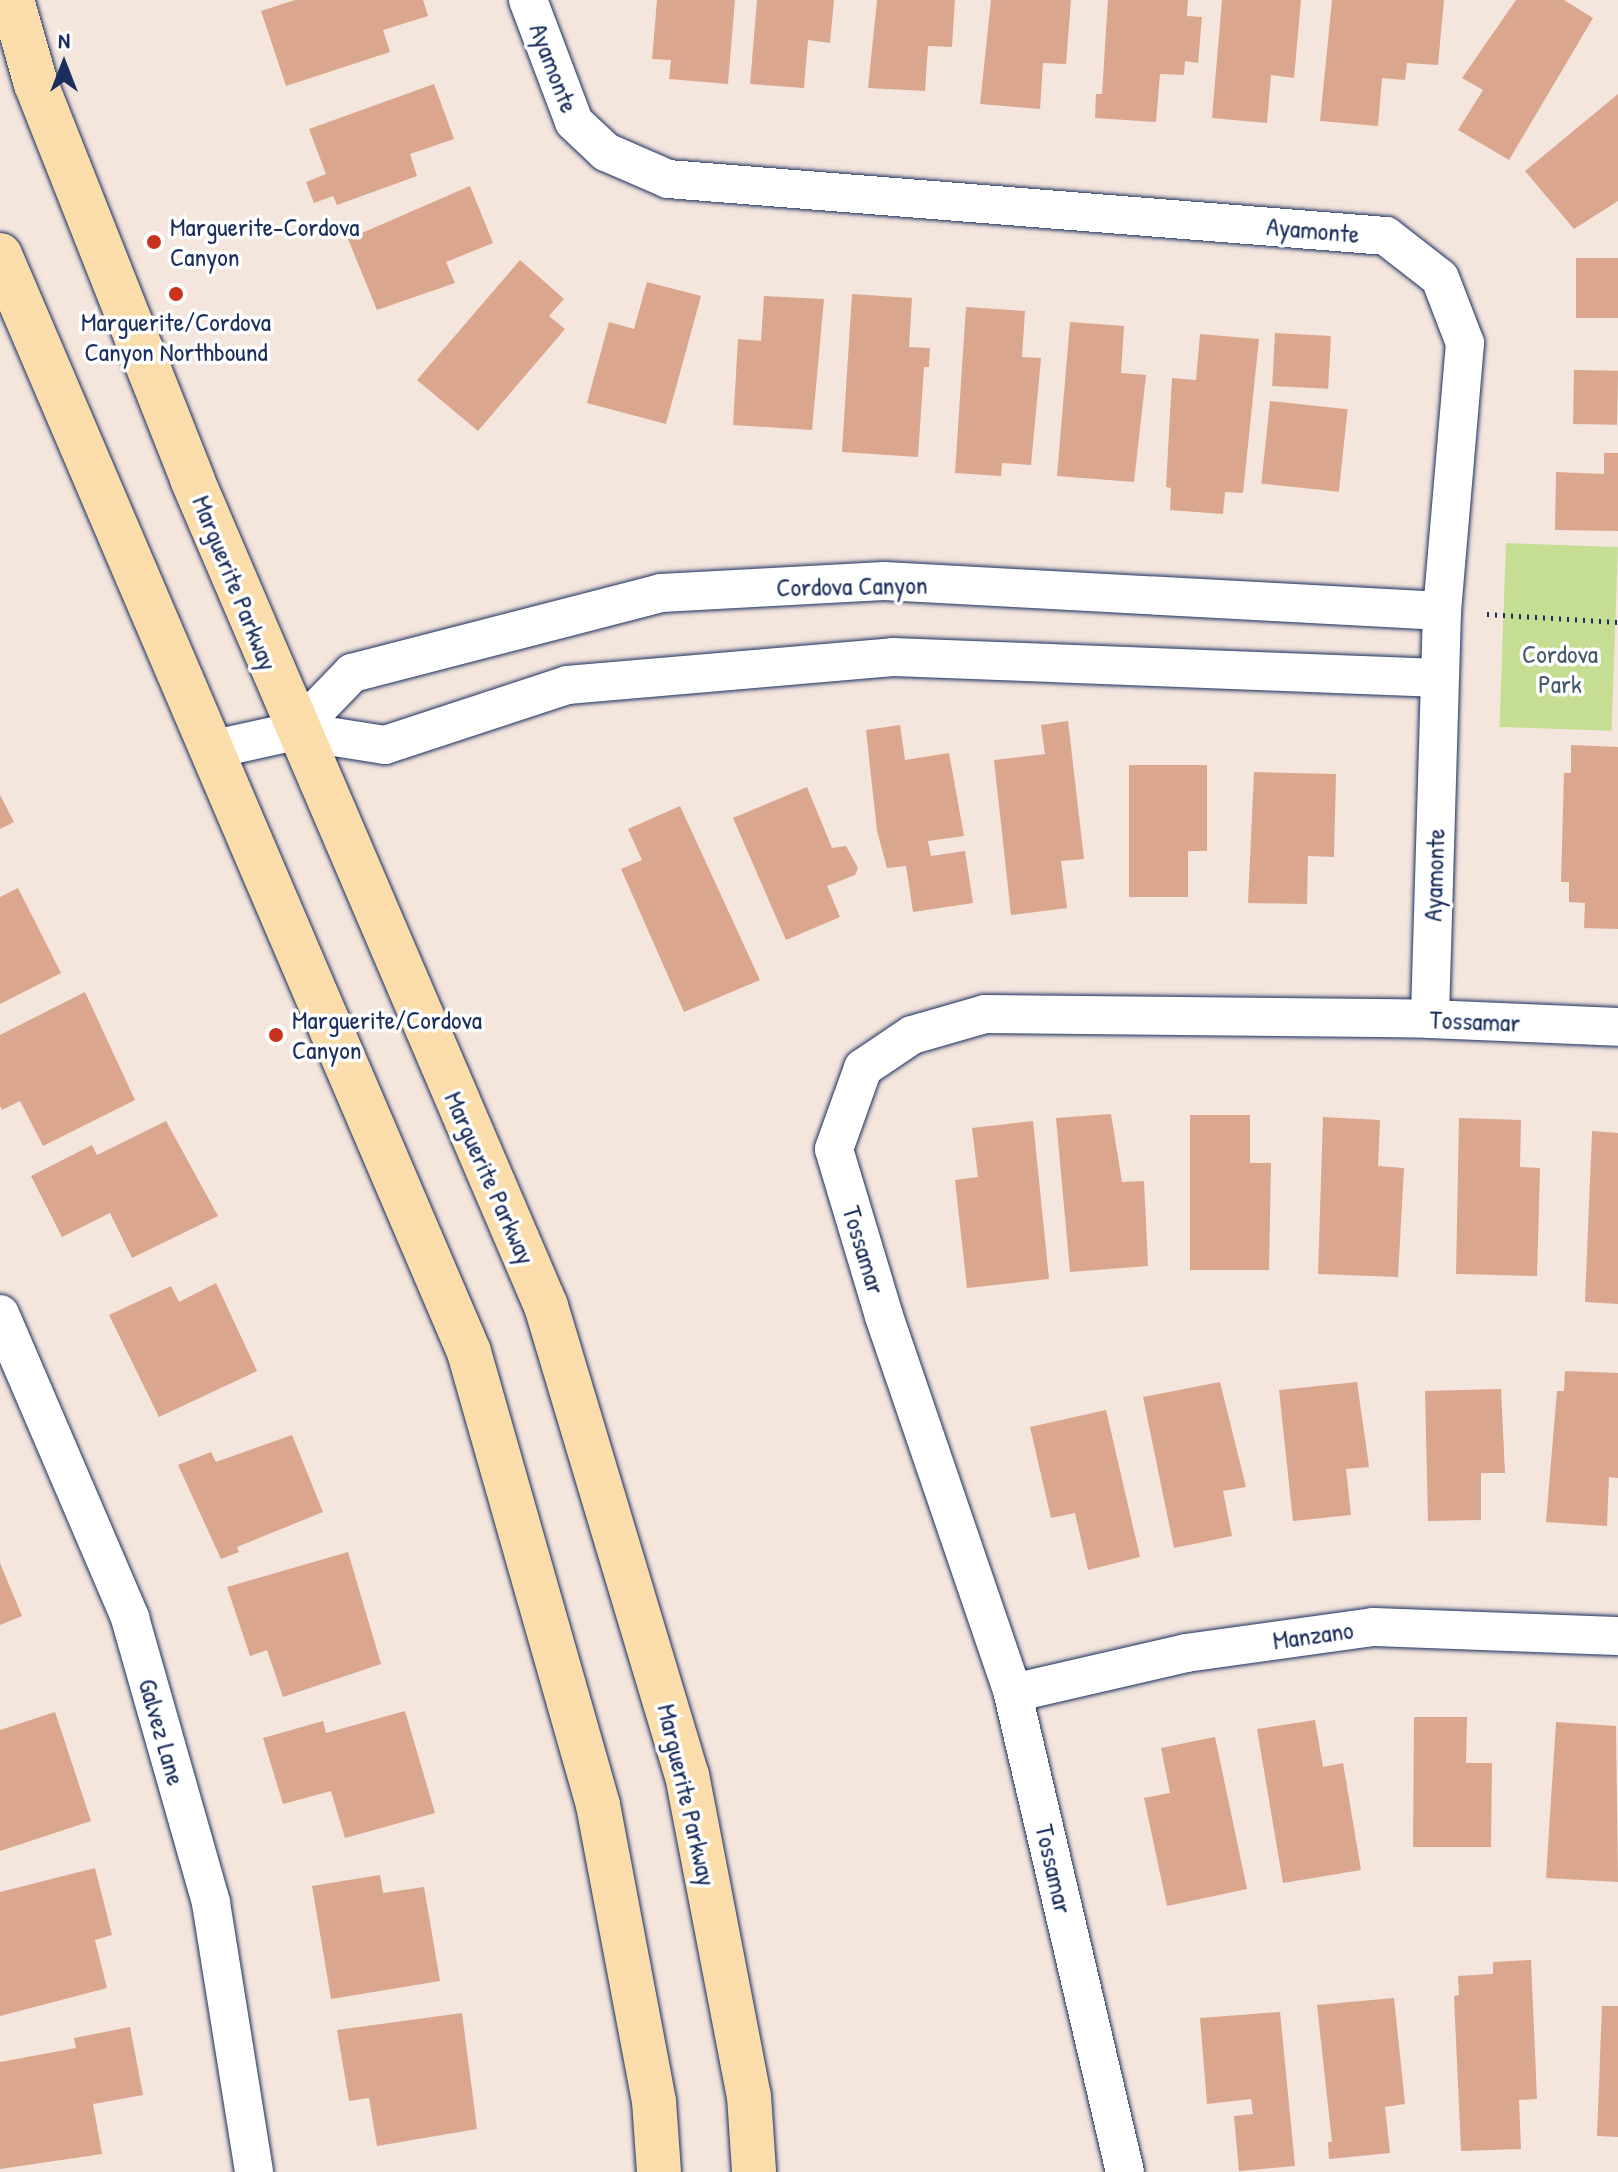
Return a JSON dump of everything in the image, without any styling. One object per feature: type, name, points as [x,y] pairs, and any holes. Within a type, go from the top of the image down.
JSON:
[{"type":"main road","name":"Marguerite Parkway","points":[[12,0],[36,84],[296,731],[546,1306],[687,1775],[749,2096],[754,2172]]},
{"type":"main road","points":[[0,255],[469,1352],[598,1805],[654,2101],[659,2172]]},
{"type":"street","name":"Ayamonte","points":[[528,0],[574,122],[606,152],[668,179],[1386,236],[1440,278],[1465,343],[1442,611],[1430,1019]]},
{"type":"street","name":"Cordova Canyon","points":[[296,731],[352,673],[661,593],[884,581],[1442,611]]},
{"type":"street","points":[[210,750],[296,731],[385,745],[567,685],[893,657],[1440,678]]},
{"type":"street","name":"Tossamar","points":[[1125,2172],[1013,1693],[884,1316],[834,1149],[863,1068],[912,1035],[985,1014],[1430,1019],[1618,1027]]},
{"type":"street","name":"Galvez Lane","points":[[0,1314],[130,1618],[211,1903],[254,2172]]},
{"type":"street","name":"Manzano","points":[[1013,1693],[1186,1653],[1373,1627],[1618,1636]]},
{"type":"path","points":[[1442,611],[1618,622]]},
{"type":"green space","name":"Cordova Park","points":[[1506,543],[1618,547],[1612,731],[1500,727]]},
{"type":"building","points":[[295,0],[423,0],[428,16],[383,30],[390,52],[286,86],[261,11]]},
{"type":"building","points":[[657,0],[735,0],[728,84],[669,79],[671,60],[652,59]]},
{"type":"building","points":[[757,0],[834,0],[830,43],[808,40],[804,88],[750,84]]},
{"type":"building","points":[[877,0],[955,0],[952,47],[928,46],[925,91],[868,88]]},
{"type":"building","points":[[991,0],[1071,0],[1066,64],[1043,63],[1040,109],[980,104]]},
{"type":"building","points":[[1108,0],[1188,0],[1187,16],[1202,17],[1198,63],[1185,61],[1184,75],[1160,74],[1156,122],[1095,118],[1096,94],[1102,94]]},
{"type":"building","points":[[1222,0],[1301,0],[1294,78],[1271,75],[1267,123],[1212,118]]},
{"type":"building","points":[[1332,0],[1444,0],[1438,65],[1407,63],[1405,80],[1382,78],[1378,126],[1320,121]]},
{"type":"building","points":[[1516,0],[1564,0],[1593,18],[1509,160],[1458,130],[1483,90],[1462,78]]},
{"type":"building","points":[[434,84],[454,139],[410,154],[417,176],[337,205],[333,196],[314,203],[306,182],[326,174],[309,129]]},
{"type":"building","points":[[1618,94],[1618,201],[1574,229],[1525,171]]},
{"type":"building","points":[[470,186],[493,243],[446,262],[455,283],[377,310],[348,239]]},
{"type":"building","points":[[1576,258],[1618,258],[1618,318],[1576,318]]},
{"type":"building","points":[[520,260],[564,299],[549,316],[565,329],[478,431],[417,380]]},
{"type":"building","points":[[647,282],[701,296],[666,424],[587,403],[609,322],[634,329]]},
{"type":"building","points":[[852,294],[912,298],[909,347],[930,348],[929,367],[924,367],[918,457],[842,452]]},
{"type":"building","points":[[764,296],[824,299],[812,430],[733,425],[738,339],[761,341]]},
{"type":"building","points":[[966,307],[1025,311],[1022,357],[1041,358],[1031,465],[1002,463],[1001,476],[955,473]]},
{"type":"building","points":[[1070,322],[1124,326],[1121,373],[1146,375],[1134,482],[1057,476]]},
{"type":"building","points":[[1275,333],[1331,336],[1328,389],[1272,386]]},
{"type":"building","points":[[1200,334],[1259,339],[1243,493],[1225,492],[1223,514],[1170,510],[1171,488],[1166,487],[1172,378],[1196,380]]},
{"type":"building","points":[[1574,370],[1618,371],[1617,425],[1573,424]]},
{"type":"building","points":[[1270,401],[1348,409],[1339,492],[1261,484]]},
{"type":"building","points":[[1604,453],[1618,453],[1618,531],[1555,530],[1556,472],[1604,474]]},
{"type":"building","points":[[1068,721],[1084,859],[1061,861],[1067,908],[1011,915],[994,760],[1045,754],[1041,725]]},
{"type":"building","points":[[900,725],[905,760],[949,753],[964,836],[928,841],[931,856],[965,851],[973,903],[913,912],[906,866],[887,868],[877,831],[866,730]]},
{"type":"building","points":[[1571,745],[1618,747],[1618,929],[1584,928],[1585,903],[1569,902],[1569,882],[1561,882],[1564,773],[1571,773]]},
{"type":"building","points":[[1129,765],[1207,765],[1207,851],[1188,851],[1188,897],[1129,897]]},
{"type":"building","points":[[1254,772],[1336,774],[1334,857],[1308,856],[1307,904],[1248,903]]},
{"type":"building","points":[[807,787],[832,848],[846,846],[858,868],[855,875],[827,886],[840,917],[786,940],[733,818]]},
{"type":"building","points":[[0,795],[14,822],[0,829]]},
{"type":"building","points":[[680,806],[760,980],[684,1012],[621,869],[642,860],[628,829]]},
{"type":"building","points":[[18,888],[61,973],[0,1004],[0,897]]},
{"type":"building","points":[[85,992],[135,1100],[43,1146],[20,1101],[2,1110],[0,1106],[0,1035]]},
{"type":"building","points":[[1111,1114],[1122,1182],[1144,1181],[1148,1266],[1070,1272],[1056,1118]]},
{"type":"building","points":[[1190,1115],[1250,1115],[1250,1163],[1271,1163],[1269,1270],[1190,1270]]},
{"type":"building","points":[[1323,1117],[1380,1120],[1378,1166],[1404,1168],[1398,1277],[1318,1274]]},
{"type":"building","points":[[1459,1118],[1521,1120],[1520,1167],[1540,1168],[1537,1276],[1456,1274]]},
{"type":"building","points":[[166,1121],[218,1216],[132,1258],[110,1213],[62,1237],[31,1176],[92,1145],[97,1155]]},
{"type":"building","points":[[1033,1121],[1049,1279],[967,1288],[955,1180],[978,1177],[972,1128]]},
{"type":"building","points":[[1592,1131],[1618,1133],[1618,1304],[1585,1302]]},
{"type":"building","points":[[216,1283],[257,1371],[159,1417],[109,1315],[171,1286],[179,1302]]},
{"type":"building","points":[[1565,1371],[1618,1373],[1618,1478],[1609,1477],[1607,1526],[1546,1522],[1557,1391],[1564,1391]]},
{"type":"building","points":[[1220,1382],[1246,1487],[1223,1491],[1232,1536],[1174,1548],[1143,1397]]},
{"type":"building","points":[[1357,1382],[1369,1467],[1346,1469],[1351,1515],[1293,1521],[1279,1390]]},
{"type":"building","points":[[1501,1389],[1505,1473],[1481,1473],[1481,1520],[1428,1521],[1425,1391]]},
{"type":"building","points":[[1106,1410],[1140,1557],[1088,1570],[1075,1513],[1051,1518],[1030,1427]]},
{"type":"building","points":[[292,1435],[323,1512],[237,1547],[239,1552],[221,1559],[178,1465],[211,1452],[216,1462]]},
{"type":"building","points":[[348,1552],[381,1664],[283,1697],[267,1650],[250,1656],[227,1587]]},
{"type":"building","points":[[0,1563],[22,1616],[0,1625]]},
{"type":"building","points":[[405,1711],[435,1813],[345,1838],[331,1791],[283,1804],[263,1738],[323,1721],[326,1733]]},
{"type":"building","points":[[55,1712],[91,1821],[0,1851],[0,1730]]},
{"type":"building","points":[[1414,1717],[1467,1717],[1466,1763],[1492,1763],[1491,1847],[1413,1847]]},
{"type":"building","points":[[1315,1720],[1323,1767],[1343,1763],[1361,1870],[1283,1883],[1257,1729]]},
{"type":"building","points":[[1556,1722],[1616,1726],[1618,1882],[1546,1878]]},
{"type":"building","points":[[1215,1737],[1247,1889],[1167,1906],[1144,1798],[1170,1793],[1161,1748]]},
{"type":"building","points":[[95,1868],[112,1935],[95,1940],[107,1988],[0,2016],[0,1892]]},
{"type":"building","points":[[380,1875],[383,1893],[424,1887],[440,1981],[331,1999],[312,1886]]},
{"type":"building","points":[[1531,1960],[1537,2099],[1519,2100],[1521,2149],[1461,2151],[1454,1996],[1459,1995],[1458,1976],[1493,1974],[1493,1962]]},
{"type":"building","points":[[1394,1998],[1405,2104],[1385,2107],[1390,2153],[1329,2159],[1328,2142],[1332,2142],[1317,2005]]},
{"type":"building","points":[[1602,2006],[1618,2006],[1618,2137],[1597,2136]]},
{"type":"building","points":[[1280,2012],[1295,2166],[1239,2171],[1234,2116],[1253,2114],[1251,2099],[1207,2104],[1200,2018]]},
{"type":"building","points":[[462,2013],[477,2129],[377,2146],[369,2098],[349,2101],[337,2030]]},
{"type":"building","points":[[130,2027],[143,2095],[93,2104],[102,2154],[0,2169],[0,2062],[76,2048],[74,2038]]},
{"type":"place","name":"Marguerite-Cordova Canyon","points":[[154,242]]},
{"type":"place","name":"Marguerite/Cordova Canyon Northbound","points":[[176,294]]},
{"type":"place","name":"Marguerite/Cordova Canyon","points":[[276,1035]]}]
